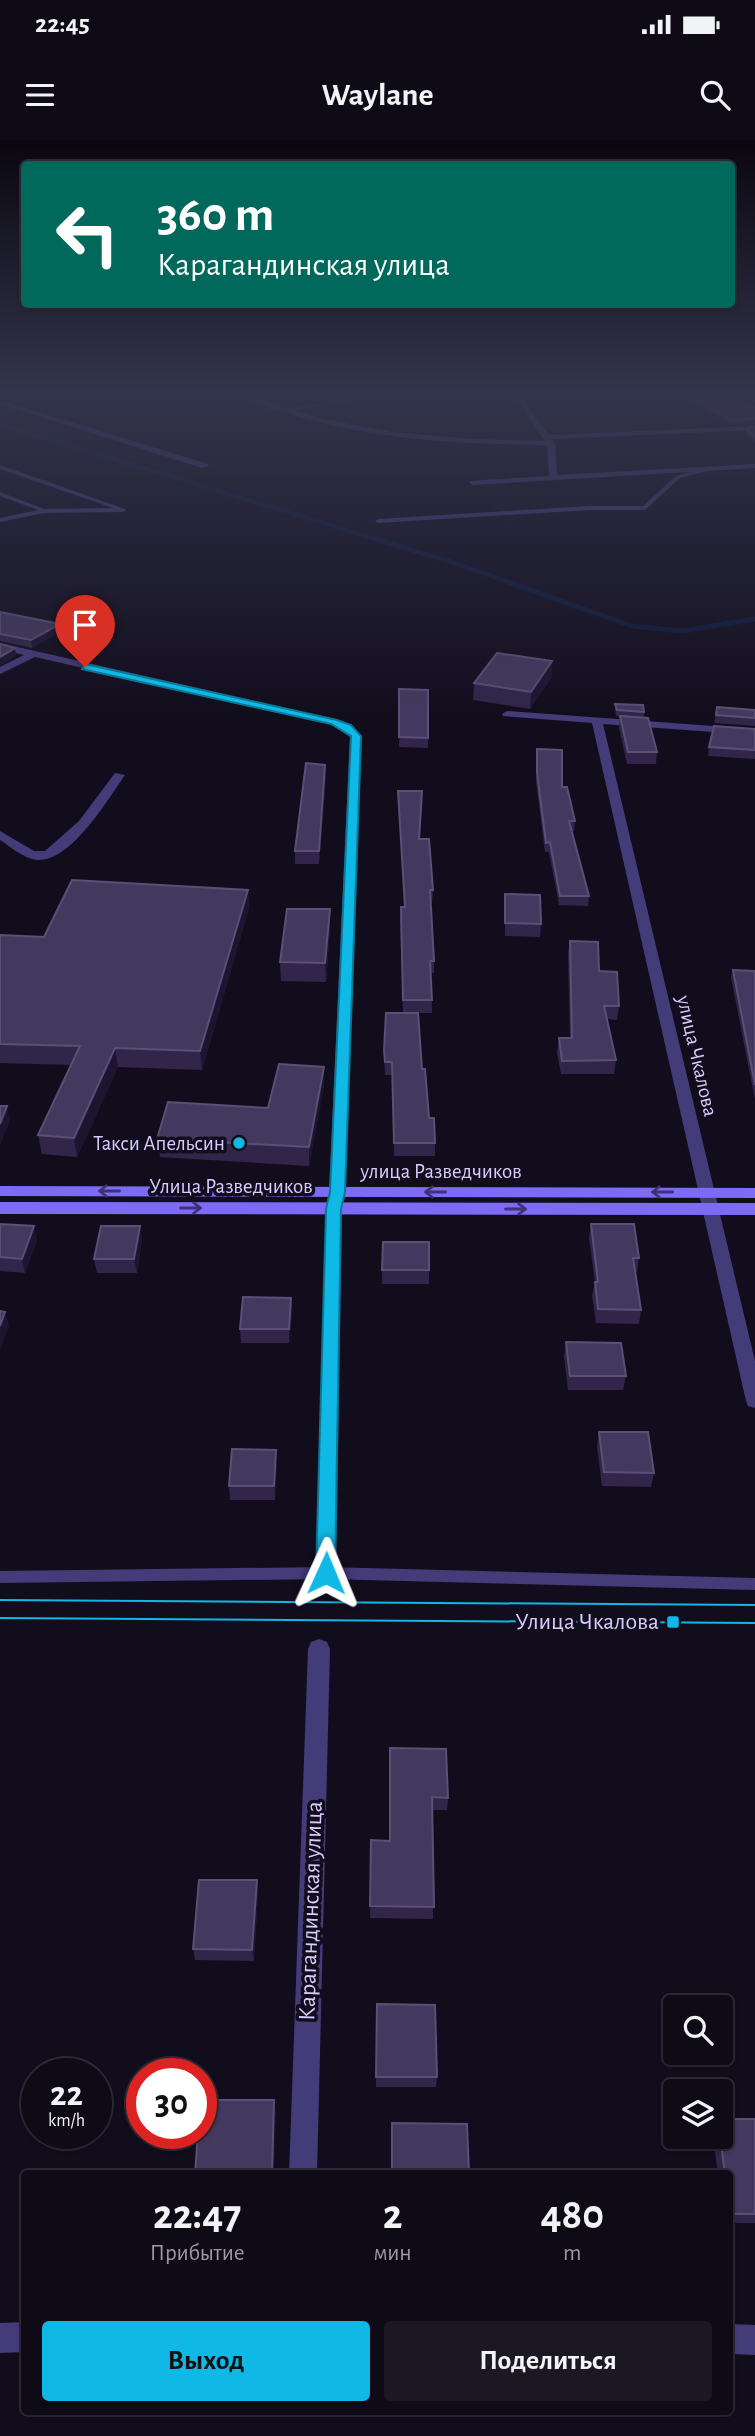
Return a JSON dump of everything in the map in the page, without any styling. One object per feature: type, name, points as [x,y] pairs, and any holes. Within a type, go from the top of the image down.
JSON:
[{"type":"main road","name":"улица Разведчиков","points":[[0,1191],[336,1200]]},
{"type":"main road","points":[[708,1201],[755,1193]]},
{"type":"main road","name":"Улица Разведчиков","points":[[0,1208],[336,1200],[708,1201],[755,1209]]},
{"type":"street","points":[[0,646],[334,722],[348,727],[356,736],[336,1200],[326,1573]]},
{"type":"street","points":[[0,671],[31,655]]},
{"type":"street","points":[[507,714],[755,732]]},
{"type":"street","name":"улица Чкалова","points":[[597,721],[755,1401]]},
{"type":"street","points":[[0,835],[37,856],[48,855],[79,827],[119,775]]},
{"type":"street","name":"Карагандинская улица","points":[[303,2170],[319,1649]]},
{"type":"street","points":[[0,2338],[21,2337]]},
{"type":"street","points":[[733,2339],[755,2340]]},
{"type":"lane","points":[[16,500],[44,511]]},
{"type":"lane","points":[[0,520],[44,511],[123,510],[95,500]]},
{"type":"lane","points":[[378,521],[589,508],[634,509],[645,508],[653,500]]},
{"type":"lane","points":[[0,1577],[326,1573],[755,1584]]},
{"type":"building","points":[[0,612],[60,624],[31,640],[0,634]]},
{"type":"building","points":[[0,644],[15,648],[0,657]]},
{"type":"building","points":[[497,653],[552,661],[531,692],[474,683]]},
{"type":"building","points":[[399,689],[428,690],[428,738],[399,737]]},
{"type":"building","points":[[615,704],[643,705],[644,712],[617,710]]},
{"type":"building","points":[[717,707],[755,710],[755,718],[716,715]]},
{"type":"building","points":[[620,716],[648,718],[657,752],[628,752]]},
{"type":"building","points":[[714,726],[755,729],[755,750],[709,747]]},
{"type":"building","points":[[537,749],[562,750],[562,787],[567,787],[575,821],[569,821],[589,896],[560,896],[550,842],[546,843],[537,773]]},
{"type":"building","points":[[306,763],[325,765],[319,851],[295,851]]},
{"type":"building","points":[[398,791],[422,791],[419,839],[429,839],[433,890],[430,890],[434,961],[430,961],[432,1000],[403,1000],[401,907],[405,907]]},
{"type":"building","points":[[72,880],[248,890],[200,1051],[115,1048],[74,1138],[38,1135],[80,1046],[0,1044],[0,935],[44,937]]},
{"type":"building","points":[[505,894],[540,895],[541,924],[505,923]]},
{"type":"building","points":[[287,909],[330,909],[325,963],[280,962]]},
{"type":"building","points":[[570,941],[598,942],[599,971],[617,972],[619,1006],[604,1006],[616,1060],[562,1061],[559,1038],[572,1038]]},
{"type":"building","points":[[733,970],[755,971],[755,1085]]},
{"type":"building","points":[[386,1013],[418,1013],[422,1069],[425,1069],[429,1118],[434,1118],[435,1143],[394,1143],[392,1062],[385,1062],[384,1050]]},
{"type":"building","points":[[279,1064],[324,1067],[309,1147],[157,1139],[168,1102],[268,1108]]},
{"type":"building","points":[[0,1106],[7,1106],[0,1124]]},
{"type":"building","points":[[0,1224],[34,1226],[22,1259],[0,1257]]},
{"type":"building","points":[[591,1224],[634,1224],[639,1258],[633,1258],[641,1310],[598,1309],[595,1282],[598,1282]]},
{"type":"building","points":[[101,1226],[140,1226],[134,1259],[94,1259]]},
{"type":"building","points":[[383,1242],[429,1242],[429,1270],[382,1270]]},
{"type":"building","points":[[243,1297],[291,1298],[289,1329],[240,1329]]},
{"type":"building","points":[[0,1311],[5,1312],[0,1326]]},
{"type":"building","points":[[566,1342],[621,1343],[626,1376],[570,1376]]},
{"type":"building","points":[[599,1432],[648,1432],[654,1473],[604,1472]]},
{"type":"building","points":[[232,1449],[276,1450],[274,1486],[229,1486]]},
{"type":"building","points":[[390,1748],[446,1749],[448,1798],[432,1797],[434,1907],[370,1906],[371,1840],[390,1841]]},
{"type":"building","points":[[199,1880],[257,1880],[252,1950],[193,1949]]},
{"type":"building","points":[[377,2004],[435,2005],[437,2077],[376,2077]]},
{"type":"building","points":[[217,2100],[274,2100],[272,2170],[195,2170],[197,2149],[217,2149]]},
{"type":"building","points":[[733,2119],[755,2119],[755,2214],[733,2214],[733,2170],[724,2170],[722,2149],[733,2149]]},
{"type":"building","points":[[392,2123],[467,2124],[469,2170],[392,2170]]},
{"type":"waterway","points":[[249,500],[451,562]]},
{"type":"waterway","points":[[446,560],[632,626],[682,631],[755,619]]},
{"type":"tram line","points":[[0,1600],[755,1605]]},
{"type":"tram line","points":[[0,1618],[755,1623]]},
{"type":"place","name":"Такси Апельсин","points":[[239,1143]]},
{"type":"place","name":"Улица Чкалова","points":[[673,1622]]},
{"type":"route","points":[[85,667],[334,722],[348,727],[356,736],[337,1192],[334,1209],[326,1573]]}]
